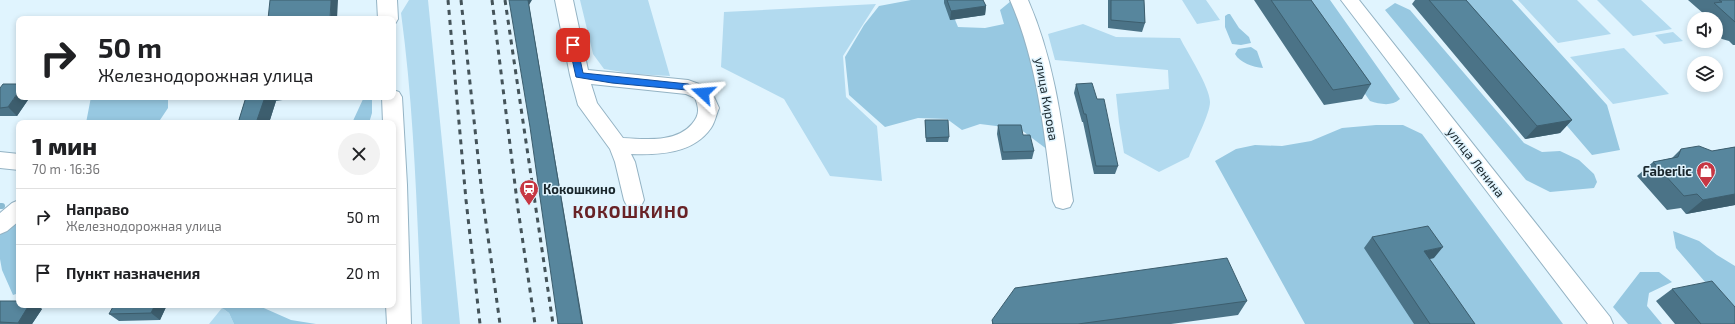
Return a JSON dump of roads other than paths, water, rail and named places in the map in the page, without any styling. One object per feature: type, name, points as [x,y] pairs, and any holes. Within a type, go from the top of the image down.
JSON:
[{"type":"street","points":[[387,0],[388,16]]},
{"type":"street","points":[[564,0],[579,75],[588,105],[618,146],[625,162],[634,200]]},
{"type":"street","name":"улица Кирова","points":[[1019,0],[1034,36],[1040,59],[1063,201]]},
{"type":"street","name":"улица Ленина","points":[[1350,0],[1602,324]]},
{"type":"street","points":[[579,75],[612,80],[688,87],[703,93],[709,108],[704,123],[691,136],[682,142],[669,146],[618,146]]},
{"type":"street","points":[[392,100],[393,120]]},
{"type":"street","points":[[0,160],[16,162]]},
{"type":"street","points":[[0,225],[16,212]]},
{"type":"street","points":[[396,213],[399,324]]},
{"type":"railway","points":[[448,0],[466,200],[480,324]]},
{"type":"railway","points":[[461,0],[482,194],[500,324]]},
{"type":"railway","points":[[492,0],[518,209],[535,324]]},
{"type":"railway","points":[[505,0],[553,324]]},
{"type":"place","name":"Faberlic","points":[[1706,188]]},
{"type":"place","name":"Кокошкино","points":[[529,206]]},
{"type":"district","name":"КОКОШКИНО","points":[[631,211]]}]
